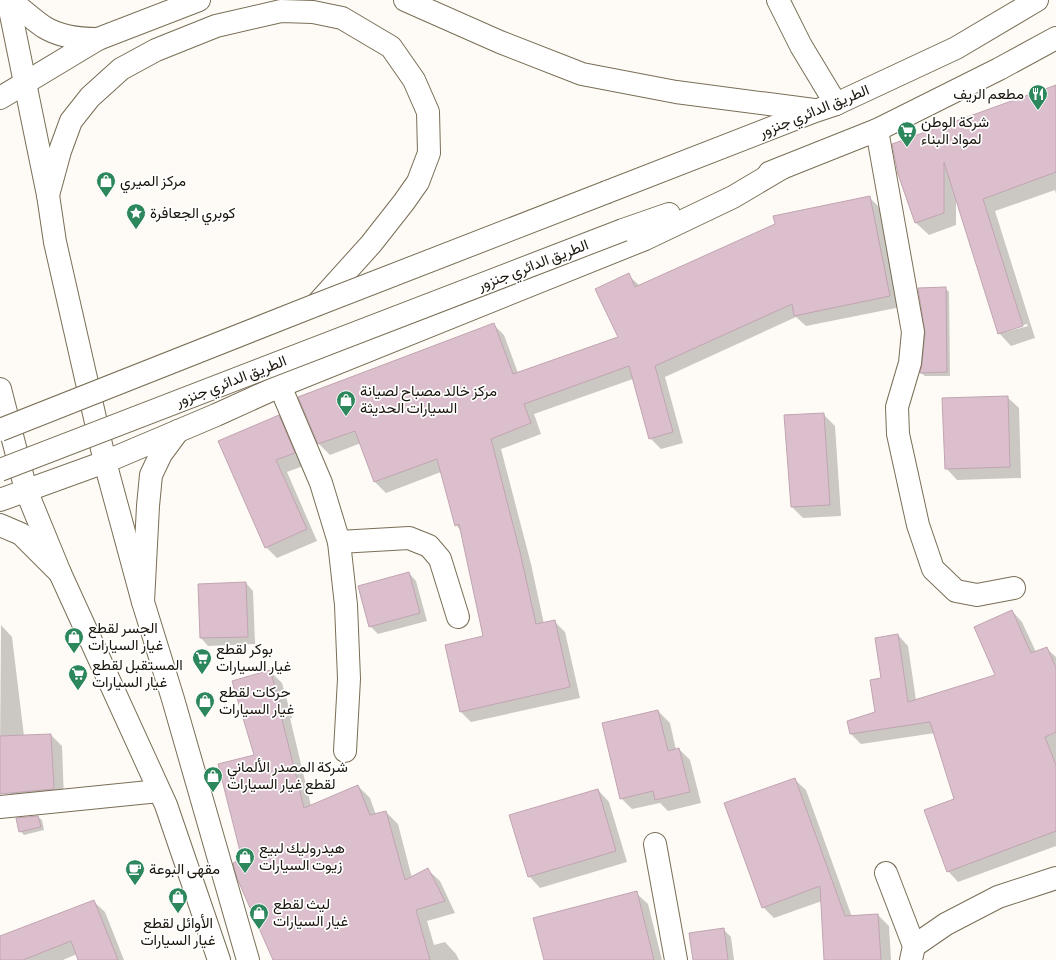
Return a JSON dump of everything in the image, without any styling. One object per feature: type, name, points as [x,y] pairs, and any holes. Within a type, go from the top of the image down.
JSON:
[{"type":"main road","points":[[8,0],[44,27],[60,34],[78,39],[98,39]]},
{"type":"main road","points":[[8,0],[48,195],[55,242],[105,462],[143,602],[173,699],[248,960]]},
{"type":"main road","points":[[0,98],[98,39],[199,0]]},
{"type":"main road","points":[[405,0],[500,42],[582,74],[676,92],[815,111]]},
{"type":"main road","points":[[778,0],[801,46],[836,104]]},
{"type":"main road","name":"الطريق الدائري جنزور","points":[[0,430],[316,305],[836,104],[956,48],[1037,0]]},
{"type":"main road","points":[[48,195],[60,151],[71,121],[90,97],[121,69],[156,50],[216,26],[281,11],[314,12],[342,18],[391,47],[414,80],[428,112],[429,153],[418,182],[404,202],[371,244],[316,305]]},
{"type":"main road","name":"الطريق الدائري جنزور","points":[[0,470],[662,216],[877,130],[999,69],[1056,38]]},
{"type":"main road","points":[[877,130],[913,332],[910,363],[897,407],[898,434],[918,525],[933,569],[956,591],[977,595],[1014,588]]},
{"type":"main road","points":[[0,500],[105,462],[280,386],[645,239],[733,197],[782,168]]},
{"type":"main road","points":[[280,386],[320,483],[339,542],[346,605],[349,679],[345,751]]},
{"type":"main road","points":[[0,389],[26,490],[60,573],[166,805],[220,960]]},
{"type":"main road","points":[[143,602],[151,474],[161,454],[179,430]]},
{"type":"main road","points":[[0,525],[21,534],[60,573]]},
{"type":"main road","points":[[339,542],[409,538],[429,546],[440,559],[458,617]]},
{"type":"main road","points":[[0,807],[159,791]]},
{"type":"main road","points":[[655,844],[676,960]]},
{"type":"main road","points":[[886,873],[913,953],[946,924],[998,897],[1056,878]]},
{"type":"building","points":[[1056,85],[1056,172],[983,199],[1023,326],[998,334],[944,162],[944,213],[915,223],[898,174],[892,144]]},
{"type":"building","points":[[870,196],[890,296],[794,316],[792,304],[655,366],[673,432],[649,439],[629,366],[524,404],[531,423],[491,439],[520,552],[536,624],[555,620],[570,687],[460,712],[445,645],[483,636],[459,524],[455,526],[437,459],[374,482],[355,431],[318,444],[298,397],[494,323],[513,374],[618,337],[595,289],[629,273],[635,287],[775,224],[773,216]]},
{"type":"building","points":[[946,287],[947,372],[920,373],[925,333],[918,288]]},
{"type":"building","points":[[1008,396],[1010,467],[945,469],[942,398]]},
{"type":"building","points":[[824,413],[830,505],[791,507],[784,415]]},
{"type":"building","points":[[279,415],[295,453],[276,460],[307,529],[265,548],[218,441]]},
{"type":"building","points":[[409,572],[420,613],[369,627],[358,586]]},
{"type":"building","points":[[246,582],[248,637],[200,638],[198,584]]},
{"type":"building","points":[[1012,610],[1031,653],[1047,647],[1056,668],[1056,732],[1045,737],[1056,765],[1056,831],[947,872],[924,810],[954,799],[930,722],[850,734],[847,721],[875,712],[870,680],[881,678],[875,638],[898,634],[908,702],[995,675],[974,627]]},
{"type":"building","points":[[270,670],[281,706],[279,707],[304,808],[358,785],[370,815],[386,811],[405,880],[428,868],[445,901],[416,910],[430,960],[273,960],[237,878],[233,863],[242,859],[218,764],[254,755],[232,681]]},
{"type":"building","points":[[658,710],[668,751],[679,748],[690,792],[655,800],[653,791],[620,799],[602,723]]},
{"type":"building","points":[[51,734],[54,789],[0,794],[0,736]]},
{"type":"building","points":[[795,778],[845,916],[878,914],[881,960],[824,960],[820,886],[762,908],[724,803]]},
{"type":"building","points":[[598,789],[616,851],[528,877],[509,815]]},
{"type":"building","points":[[38,816],[41,827],[19,832],[16,818]]},
{"type":"building","points":[[637,891],[654,960],[544,960],[533,918]]},
{"type":"building","points":[[94,900],[118,960],[78,960],[71,941],[23,960],[0,960],[0,936]]},
{"type":"building","points":[[724,928],[728,960],[693,960],[689,933]]},
{"type":"place","name":"مطعم الريف","points":[[1038,111]]},
{"type":"place","name":"شركة الوطن لمواد البناء","points":[[907,148]]},
{"type":"place","name":"مركز الميري","points":[[106,198]]},
{"type":"place","name":"كوبري الجعافرة","points":[[136,230]]},
{"type":"place","name":"مركز خالد مصباح لصيانة السيارات الحديثة","points":[[346,417]]},
{"type":"place","name":"الجسر لقطع غيار السيارات","points":[[74,654]]},
{"type":"place","name":"بوكر لقطع غيار السيارات","points":[[202,675]]},
{"type":"place","name":"المستقبل لقطع غيار السيارات","points":[[78,691]]},
{"type":"place","name":"حركات لقطع غيار السيارات","points":[[205,718]]},
{"type":"place","name":"شركة المصدر الألماني لقطع غيار السيارات","points":[[213,793]]},
{"type":"place","name":"هيدروليك لبيع زيوت السيارات","points":[[245,874]]},
{"type":"place","name":"مقهى البوعة","points":[[135,886]]},
{"type":"place","name":"الأوائل لقطع غيار السيارات","points":[[178,914]]},
{"type":"place","name":"ليث لقطع غيار السيارات","points":[[259,930]]}]
